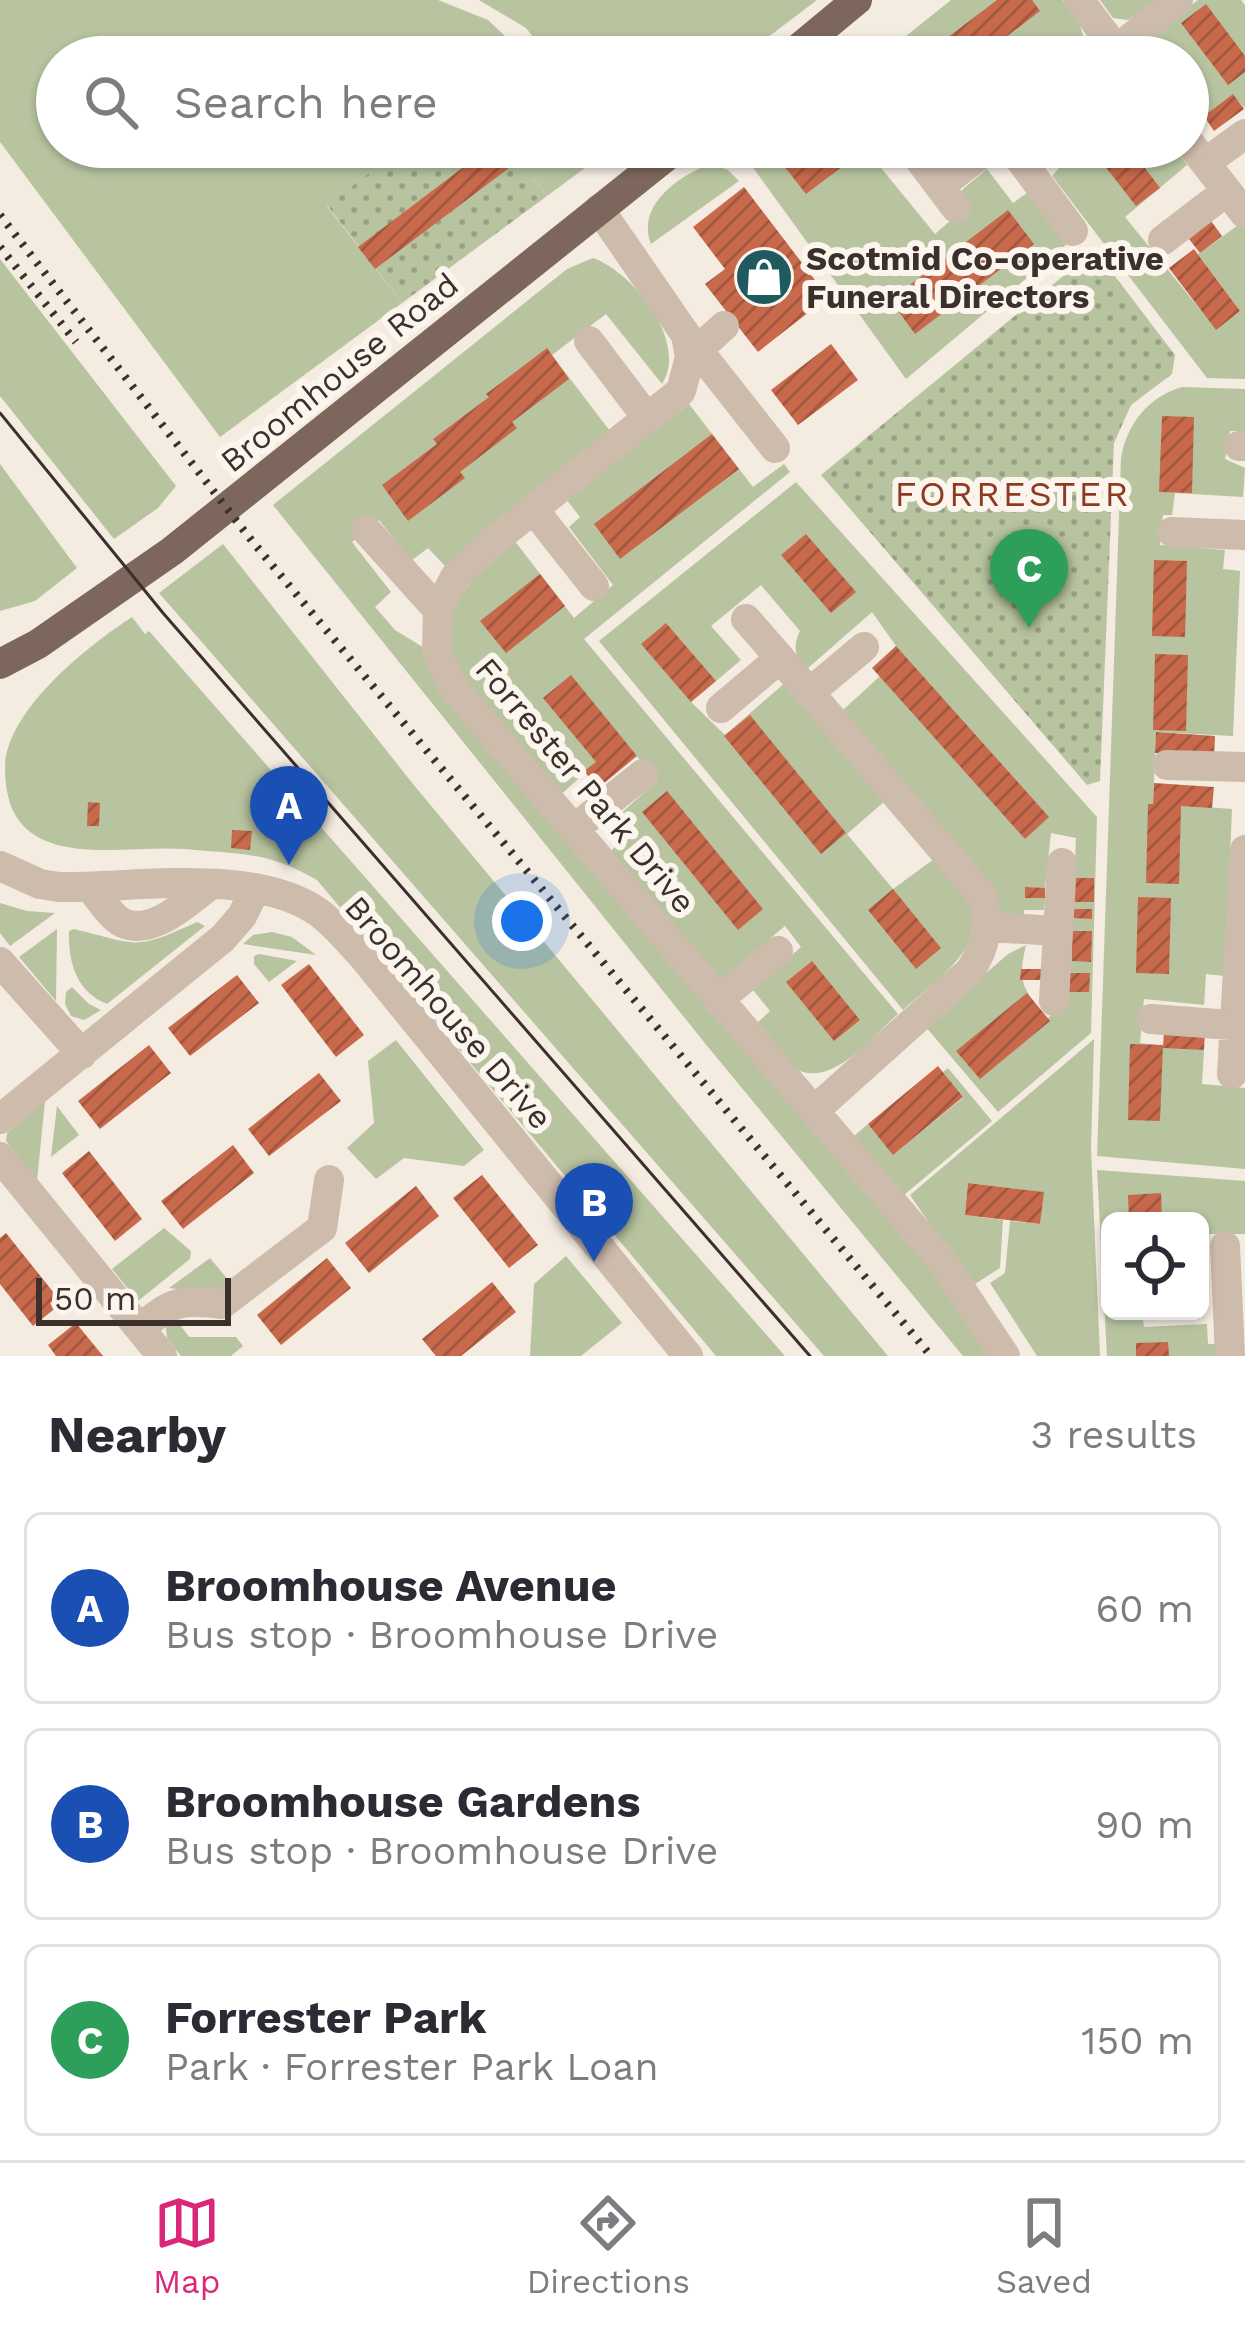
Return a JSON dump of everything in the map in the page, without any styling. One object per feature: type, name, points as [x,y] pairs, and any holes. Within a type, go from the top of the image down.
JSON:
[{"type":"main road","points":[[813,36],[857,0]]},
{"type":"main road","name":"Broomhouse Road","points":[[38,644],[172,551],[651,168]]},
{"type":"main road","points":[[0,664],[38,644]]},
{"type":"main road","points":[[0,679],[38,644]]},
{"type":"street","points":[[1079,0],[1103,36]]},
{"type":"street","points":[[1137,36],[1178,0]]},
{"type":"street","points":[[1209,148],[1245,134]]},
{"type":"street","points":[[1162,240],[1236,202],[1209,167]]},
{"type":"street","points":[[926,168],[948,197],[972,168]]},
{"type":"street","points":[[1027,168],[1073,231]]},
{"type":"street","points":[[599,209],[691,348],[775,448]]},
{"type":"street","points":[[366,530],[438,610],[455,577],[681,391],[691,348],[724,326]]},
{"type":"street","points":[[589,341],[648,419]]},
{"type":"street","points":[[534,510],[594,586]]},
{"type":"street","points":[[1172,532],[1245,535]]},
{"type":"street","name":"Forrester Park Drive","points":[[438,610],[437,650],[452,686],[942,1261],[1005,1356]]},
{"type":"street","points":[[746,619],[983,897],[988,927],[984,950],[970,971],[816,1109]]},
{"type":"street","points":[[0,647],[38,644]]},
{"type":"street","points":[[809,693],[864,646]]},
{"type":"street","points":[[721,708],[780,658]]},
{"type":"street","points":[[1167,765],[1245,767]]},
{"type":"street","points":[[574,829],[643,774]]},
{"type":"street","points":[[1229,1074],[1240,1025],[1245,850]]},
{"type":"street","points":[[1054,1000],[1062,862]]},
{"type":"street","name":"Broomhouse Drive","points":[[0,866],[40,884],[256,889],[298,901],[340,932],[688,1356]]},
{"type":"street","points":[[0,1119],[223,938],[256,889]]},
{"type":"street","points":[[988,927],[1058,931]]},
{"type":"street","points":[[718,1000],[778,951]]},
{"type":"street","points":[[0,962],[82,1054]]},
{"type":"street","points":[[1151,1019],[1240,1025]]},
{"type":"street","points":[[0,1156],[162,1356]]},
{"type":"street","points":[[140,1328],[166,1306],[192,1301],[223,1304],[322,1228],[329,1180]]},
{"type":"street","points":[[1225,1246],[1226,1326]]},
{"type":"green space","points":[[0,0],[438,0],[488,20],[505,36],[36,36],[36,168],[377,168],[327,206],[402,303],[220,437],[0,142]]},
{"type":"green space","points":[[479,0],[817,0],[770,36],[532,36]]},
{"type":"green space","points":[[951,0],[1063,0],[1083,34],[1083,36],[906,36]]},
{"type":"green space","points":[[1100,0],[1158,0],[1128,20],[1113,18]]},
{"type":"green space","points":[[1198,0],[1241,0],[1245,5],[1245,108],[1232,95],[1209,113],[1209,36],[1153,36]]},
{"type":"green space","points":[[376,168],[526,168],[547,196],[402,303],[327,205]]},
{"type":"green space","points":[[526,168],[585,168],[547,196]]},
{"type":"green space","points":[[702,168],[722,168],[739,181],[651,244],[649,217],[655,205],[685,176]]},
{"type":"green space","points":[[753,168],[881,168],[935,234],[966,207],[963,189],[987,169],[1013,203],[1027,193],[1066,245],[906,379]]},
{"type":"green space","points":[[1059,168],[1183,168],[1125,217],[1216,329],[1240,311],[1198,254],[1241,223],[1245,229],[1245,379],[1207,378],[1052,176]]},
{"type":"green space","points":[[1095,250],[1175,355],[1172,374],[1131,405],[1114,443],[1100,781],[1087,785],[821,475]]},
{"type":"green space","points":[[593,258],[624,278],[653,310],[668,349],[662,384],[606,314],[552,355],[610,431],[446,567],[428,548],[411,561],[379,520],[352,542],[391,592],[375,607],[395,630],[426,649],[931,1270],[991,1356],[963,1356],[273,505],[567,269]]},
{"type":"green space","points":[[0,259],[176,486],[158,508],[114,539],[0,396]]},
{"type":"green space","points":[[1182,387],[1245,389],[1245,431],[1230,431],[1225,459],[1245,468],[1243,497],[1175,493],[1172,515],[1163,515],[1160,545],[1225,550],[1223,569],[1240,571],[1233,736],[1156,732],[1153,803],[1232,809],[1225,976],[1206,974],[1204,1005],[1144,999],[1140,1043],[1204,1050],[1202,1084],[1245,1088],[1245,1169],[1097,1156],[1121,458],[1141,413]]},
{"type":"green space","points":[[689,404],[753,487],[784,464],[790,472],[584,639],[898,1014],[855,1054],[816,1073],[790,1064],[756,1024],[770,1011],[753,990],[801,947],[785,926],[716,984],[610,852],[622,839],[609,824],[657,781],[623,739],[557,798],[458,673],[451,651],[450,631],[460,598],[514,540],[574,618],[613,585],[569,527],[580,517],[566,499]]},
{"type":"green space","points":[[0,464],[77,568],[35,601],[0,611]]},
{"type":"green space","points":[[796,482],[1097,817],[1091,1033],[998,1112],[925,1026],[1008,954],[1026,945],[1022,978],[1033,1000],[1048,1018],[1069,999],[1076,838],[1051,833],[1045,888],[1025,888],[1025,898],[1045,898],[1044,910],[1024,910],[1024,920],[1001,923],[843,710],[879,677],[896,646],[872,612],[807,669],[796,652],[800,631],[761,585],[711,626],[741,660],[691,702],[725,735],[786,682],[885,801],[847,834],[893,889],[934,859],[970,904],[974,920],[965,950],[903,1010],[599,641]]},
{"type":"green space","points":[[223,544],[413,784],[888,1356],[824,1356],[159,593]]},
{"type":"green space","points":[[132,617],[785,1356],[716,1356],[317,880],[281,863],[242,854],[69,847],[44,840],[23,826],[10,802],[5,767],[19,723],[73,662]]},
{"type":"green space","points":[[0,903],[55,913],[10,946],[0,933]]},
{"type":"green space","points":[[197,922],[205,926],[107,1004],[88,992],[76,974],[69,931],[136,942],[160,938]]},
{"type":"green space","points":[[57,929],[56,1001],[19,957]]},
{"type":"green space","points":[[272,932],[292,937],[316,955],[243,944],[253,935]]},
{"type":"green space","points":[[259,954],[297,961],[269,982],[254,964]]},
{"type":"green space","points":[[72,987],[101,1010],[84,1020],[71,1016],[65,1004],[66,992]]},
{"type":"green space","points":[[1094,1039],[1091,1149],[1100,1356],[1037,1356],[990,1283],[1005,1273],[1010,1221],[1040,1224],[1043,1192],[968,1183],[965,1215],[1003,1220],[1000,1268],[972,1286],[910,1195]]},
{"type":"green space","points":[[396,1040],[484,1150],[464,1166],[404,1158],[376,1179],[347,1148],[374,1123],[368,1061]]},
{"type":"green space","points":[[948,1068],[992,1121],[904,1195],[854,1136],[868,1124],[894,1154],[963,1098],[943,1072]]},
{"type":"green space","points":[[45,1101],[37,1181],[6,1141],[7,1133]]},
{"type":"green space","points":[[57,1106],[79,1135],[51,1157]]},
{"type":"green space","points":[[1097,1170],[1245,1181],[1245,1234],[1209,1234],[1209,1212],[1101,1212],[1101,1244]]},
{"type":"green space","points":[[164,1228],[191,1251],[190,1259],[138,1301],[112,1269]]},
{"type":"green space","points":[[566,1256],[622,1323],[581,1356],[530,1356],[534,1284]]},
{"type":"green space","points":[[210,1258],[229,1281],[217,1295],[169,1288]]},
{"type":"green space","points":[[175,1318],[189,1337],[236,1337],[243,1346],[231,1356],[181,1356],[167,1338],[165,1319]]},
{"type":"green space","points":[[1105,1320],[1143,1320],[1144,1327],[1207,1324],[1208,1344],[1223,1344],[1224,1356],[1107,1356]]},
{"type":"building","points":[[997,0],[1032,0],[1040,11],[1007,36],[950,36]]},
{"type":"building","points":[[1206,4],[1245,56],[1245,72],[1228,85],[1209,60],[1209,36],[1191,36],[1181,23]]},
{"type":"building","points":[[1233,94],[1244,109],[1214,131],[1209,112]]},
{"type":"building","points":[[462,168],[509,168],[375,269],[358,247]]},
{"type":"building","points":[[786,168],[840,168],[806,194]]},
{"type":"building","points":[[1106,168],[1145,168],[1160,188],[1136,206]]},
{"type":"building","name":"Scotmid Co-operative Funeral Directors","points":[[744,187],[828,297],[758,352],[705,284],[725,269],[693,227]]},
{"type":"building","points":[[1008,210],[1034,244],[915,334],[890,300]]},
{"type":"building","points":[[1211,221],[1222,236],[1200,253],[1189,239]]},
{"type":"building","points":[[1194,249],[1240,311],[1216,330],[1169,268]]},
{"type":"building","points":[[831,344],[858,380],[798,425],[771,390]]},
{"type":"building","points":[[547,348],[569,379],[512,422],[517,428],[460,472],[465,478],[408,521],[382,485]]},
{"type":"building","points":[[1162,416],[1194,417],[1192,493],[1159,492]]},
{"type":"building","points":[[712,434],[739,469],[620,559],[594,524]]},
{"type":"building","points":[[806,534],[856,592],[831,613],[781,555]]},
{"type":"building","points":[[1154,560],[1187,561],[1185,637],[1152,636]]},
{"type":"building","points":[[540,574],[565,606],[506,653],[480,621]]},
{"type":"building","points":[[666,623],[716,681],[691,702],[641,644]]},
{"type":"building","points":[[896,646],[1049,817],[1025,839],[872,668]]},
{"type":"building","points":[[1155,654],[1188,655],[1186,731],[1153,730]]},
{"type":"building","points":[[571,675],[637,756],[598,788],[584,771],[596,762],[543,698]]},
{"type":"building","points":[[750,715],[846,833],[821,854],[724,736]]},
{"type":"building","points":[[1156,732],[1215,736],[1214,757],[1155,753]]},
{"type":"building","points":[[1154,783],[1214,787],[1212,808],[1181,806],[1179,884],[1146,883],[1148,804],[1153,804]]},
{"type":"building","points":[[667,791],[763,909],[738,930],[642,812]]},
{"type":"building","points":[[88,802],[100,803],[99,826],[87,826]]},
{"type":"building","points":[[232,830],[252,831],[250,850],[231,848]]},
{"type":"building","points":[[1074,878],[1094,878],[1094,902],[1074,902]]},
{"type":"building","points":[[1025,887],[1045,888],[1045,898],[1025,898]]},
{"type":"building","points":[[893,889],[941,948],[916,969],[868,910]]},
{"type":"building","points":[[1138,897],[1171,898],[1169,974],[1136,973]]},
{"type":"building","points":[[1073,909],[1092,909],[1092,919],[1073,918]]},
{"type":"building","points":[[1072,931],[1092,931],[1091,962],[1072,961]]},
{"type":"building","points":[[812,961],[860,1020],[834,1041],[786,982]]},
{"type":"building","points":[[309,964],[364,1035],[336,1057],[281,985]]},
{"type":"building","points":[[1021,969],[1042,969],[1042,980],[1020,980]]},
{"type":"building","points":[[1069,973],[1090,973],[1089,992],[1069,992]]},
{"type":"building","points":[[237,975],[259,1003],[190,1056],[168,1028]]},
{"type":"building","points":[[1027,993],[1050,1021],[980,1079],[956,1051]]},
{"type":"building","points":[[1164,1029],[1205,1031],[1204,1050],[1163,1048]]},
{"type":"building","points":[[1130,1044],[1163,1045],[1160,1121],[1128,1120]]},
{"type":"building","points":[[149,1045],[171,1073],[100,1129],[78,1101]]},
{"type":"building","points":[[938,1066],[963,1097],[893,1155],[868,1124]]},
{"type":"building","points":[[319,1073],[341,1101],[269,1156],[248,1129]]},
{"type":"building","points":[[233,1145],[254,1173],[183,1229],[161,1201]]},
{"type":"building","points":[[89,1151],[142,1219],[115,1241],[62,1173]]},
{"type":"building","points":[[482,1175],[538,1245],[509,1268],[453,1198]]},
{"type":"building","points":[[968,1183],[1044,1192],[1040,1224],[965,1215]]},
{"type":"building","points":[[416,1186],[439,1216],[369,1273],[345,1243]]},
{"type":"building","points":[[1161,1193],[1162,1212],[1129,1212],[1128,1195]]},
{"type":"building","points":[[6,1233],[62,1303],[33,1326],[0,1284],[0,1238]]},
{"type":"building","points":[[327,1258],[351,1288],[281,1345],[257,1315]]},
{"type":"building","points":[[492,1282],[516,1312],[461,1356],[436,1356],[422,1339]]},
{"type":"building","points":[[76,1323],[103,1356],[56,1356],[48,1345]]},
{"type":"building","points":[[1168,1342],[1169,1356],[1136,1356],[1136,1343]]},
{"type":"tram line","points":[[0,413],[163,613],[810,1356]]},
{"type":"railway","points":[[0,215],[252,541],[931,1356]]},
{"type":"railway","points":[[0,247],[76,342]]},
{"type":"place","name":"Scotmid Co-operative Funeral Directors","points":[[764,277]]},
{"type":"place","name":"Forrester Park","points":[[1029,628]]},
{"type":"place","name":"Broomhouse Avenue","points":[[289,865]]},
{"type":"place","name":"Broomhouse Gardens","points":[[594,1262]]},
{"type":"district","name":"FORRESTER","points":[[1013,493]]}]
